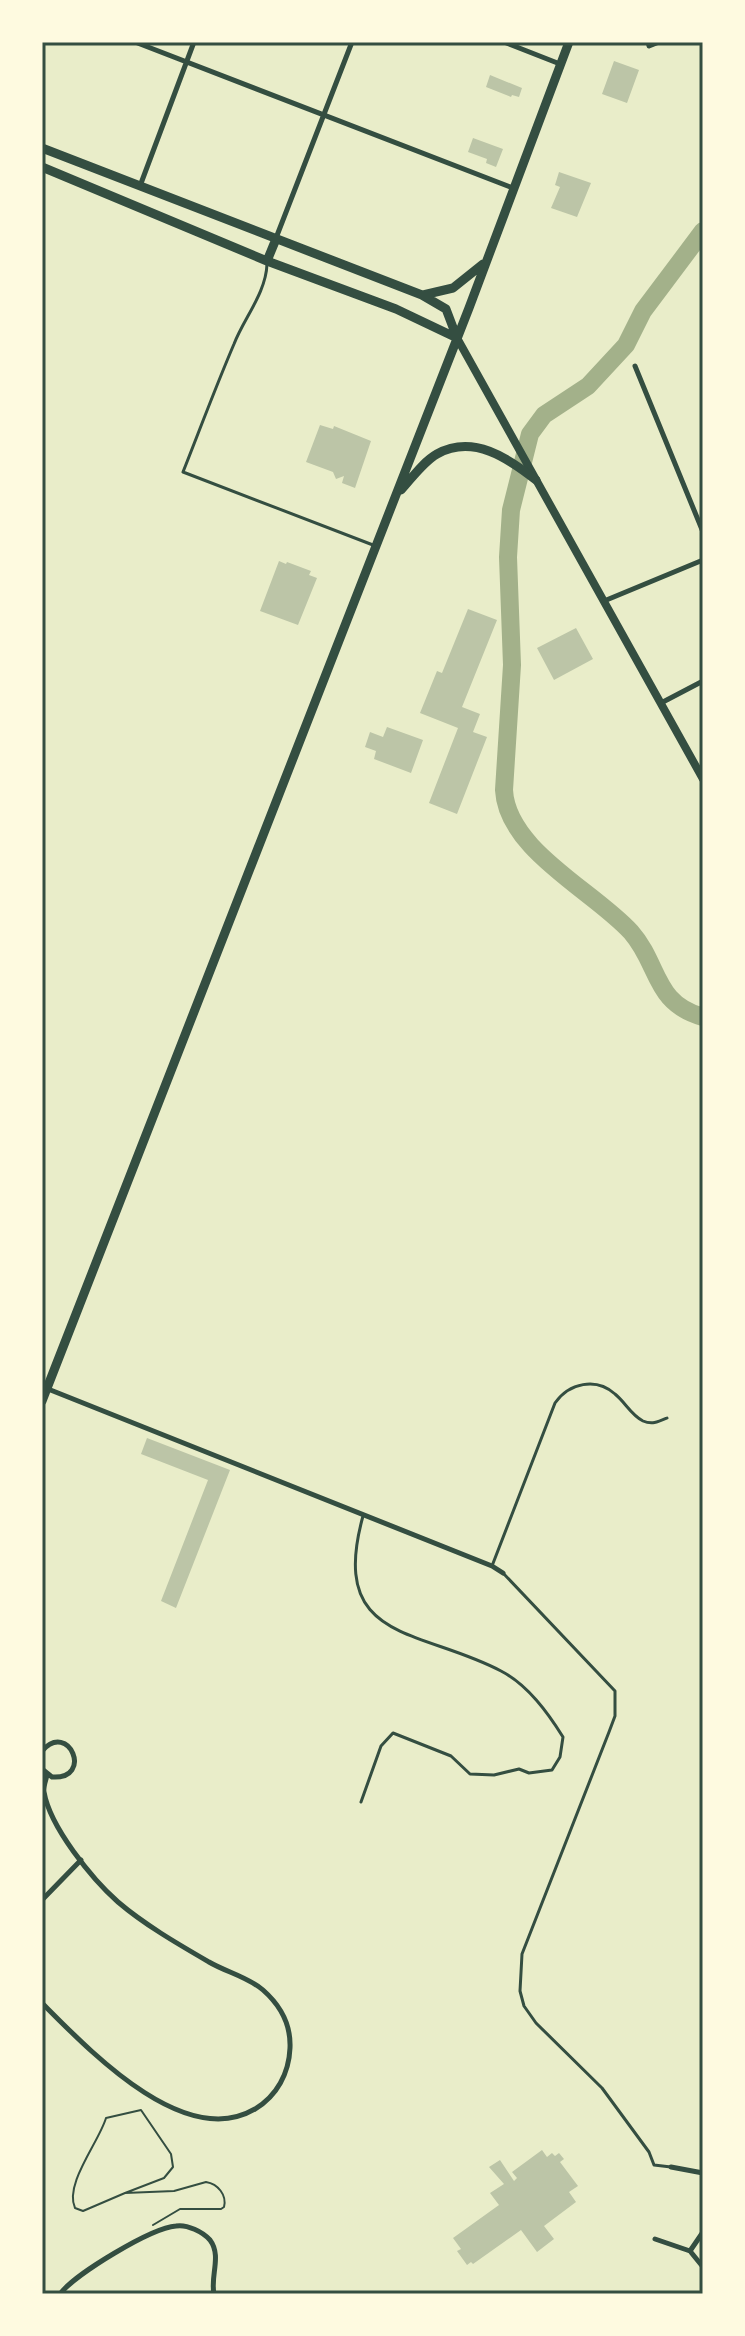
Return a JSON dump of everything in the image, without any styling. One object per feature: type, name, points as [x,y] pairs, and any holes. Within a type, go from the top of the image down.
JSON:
[{"type":"main road","points":[[42,1401],[396,496],[569,42]]},
{"type":"main road","points":[[42,148],[422,295],[446,309],[457,338],[703,779]]},
{"type":"main road","points":[[42,167],[267,261],[396,309],[457,338]]},
{"type":"main road","points":[[133,204],[140,187]]},
{"type":"main road","points":[[267,261],[276,239]]},
{"type":"main road","points":[[422,295],[453,288],[486,262]]},
{"type":"main road","points":[[396,496],[436,455],[459,447],[488,449],[532,474]]},
{"type":"street","points":[[135,42],[514,189]]},
{"type":"street","points":[[140,187],[194,42]]},
{"type":"street","points":[[276,239],[352,42]]},
{"type":"street","points":[[504,42],[561,64]]},
{"type":"street","points":[[648,44],[659,42]]},
{"type":"street","points":[[635,366],[703,532]]},
{"type":"street","points":[[603,601],[703,560]]},
{"type":"street","points":[[661,703],[703,681]]},
{"type":"street","points":[[47,1389],[364,1513],[503,1573]]},
{"type":"street","points":[[42,1751],[50,1744],[62,1743],[68,1745],[74,1754],[74,1765],[68,1774],[58,1778],[47,1775],[42,1769]]},
{"type":"street","points":[[44,2005],[130,2083],[162,2102],[193,2115],[221,2119],[248,2113],[271,2096],[286,2072],[290,2044],[288,2030],[277,2004],[259,1986],[212,1964],[155,1930],[117,1901],[81,1860],[58,1827],[44,1790],[47,1775]]},
{"type":"street","points":[[42,1900],[81,1860]]},
{"type":"street","points":[[42,2016],[44,2005]]},
{"type":"street","points":[[671,2167],[703,2173]]},
{"type":"street","points":[[60,2294],[77,2276],[152,2234],[176,2226],[192,2228],[209,2239],[216,2253],[214,2294]]},
{"type":"street","points":[[690,2251],[703,2232]]},
{"type":"street","points":[[655,2239],[690,2251],[703,2267]]},
{"type":"lane","points":[[267,261],[267,274],[235,341],[183,472],[376,546]]},
{"type":"lane","points":[[492,1566],[555,1403],[562,1394],[579,1385],[597,1384],[615,1393],[645,1422],[655,1423],[667,1418]]},
{"type":"lane","points":[[361,1802],[381,1746],[393,1733],[451,1756],[464,1771],[479,1775],[502,1774],[519,1769],[529,1773],[552,1770],[560,1757],[563,1737],[545,1709],[504,1672],[392,1627],[368,1610],[358,1593],[355,1579],[357,1537],[364,1513]]},
{"type":"lane","points":[[503,1573],[615,1691],[616,1704],[609,1732],[522,1954],[520,1991],[524,2006],[536,2023],[602,2088],[649,2152],[654,2165],[671,2167]]},
{"type":"path","points":[[125,2193],[164,2178],[173,2167],[171,2154],[141,2110],[106,2118],[78,2179],[72,2202],[75,2208],[83,2211],[125,2193],[174,2191],[206,2182],[212,2183],[223,2194],[226,2204],[221,2209],[180,2209],[153,2223],[152,2234]]},
{"type":"building","points":[[614,61],[639,70],[627,103],[602,94]]},
{"type":"building","points":[[490,75],[522,88],[519,97],[486,87]]},
{"type":"building","points":[[473,138],[503,149],[496,167],[486,163],[487,159],[468,152]]},
{"type":"building","points":[[559,172],[591,183],[577,217],[551,208],[560,187],[555,185]]},
{"type":"building","points":[[320,425],[333,429],[334,426],[371,441],[355,488],[342,483],[344,476],[336,479],[333,472],[306,462]]},
{"type":"building","points":[[279,561],[311,571],[309,575],[317,578],[298,625],[260,611]]},
{"type":"building","points":[[468,609],[497,620],[462,707],[480,714],[473,732],[487,737],[457,814],[429,803],[458,728],[420,713],[437,671],[442,673]]},
{"type":"building","points":[[576,628],[593,659],[554,680],[537,648]]},
{"type":"building","points":[[387,727],[423,740],[411,773],[374,759],[376,751],[365,747],[370,732],[383,737]]},
{"type":"building","points":[[147,1438],[230,1470],[176,1608],[161,1601],[208,1480],[141,1454]]},
{"type":"building","points":[[542,2150],[547,2157],[559,2153],[564,2159],[560,2162],[578,2186],[569,2192],[576,2202],[544,2226],[554,2239],[537,2252],[521,2230],[473,2264],[467,2265],[457,2251],[461,2249],[453,2238],[499,2205],[490,2193],[504,2184],[489,2167],[500,2160],[514,2181],[517,2178],[512,2172]]},
{"type":"waterway","points":[[703,231],[643,311],[626,345],[588,386],[544,415],[530,434],[511,510],[508,557],[512,665],[504,790],[509,812],[520,832],[555,868],[631,932],[666,993],[687,1011],[703,1017]]}]
